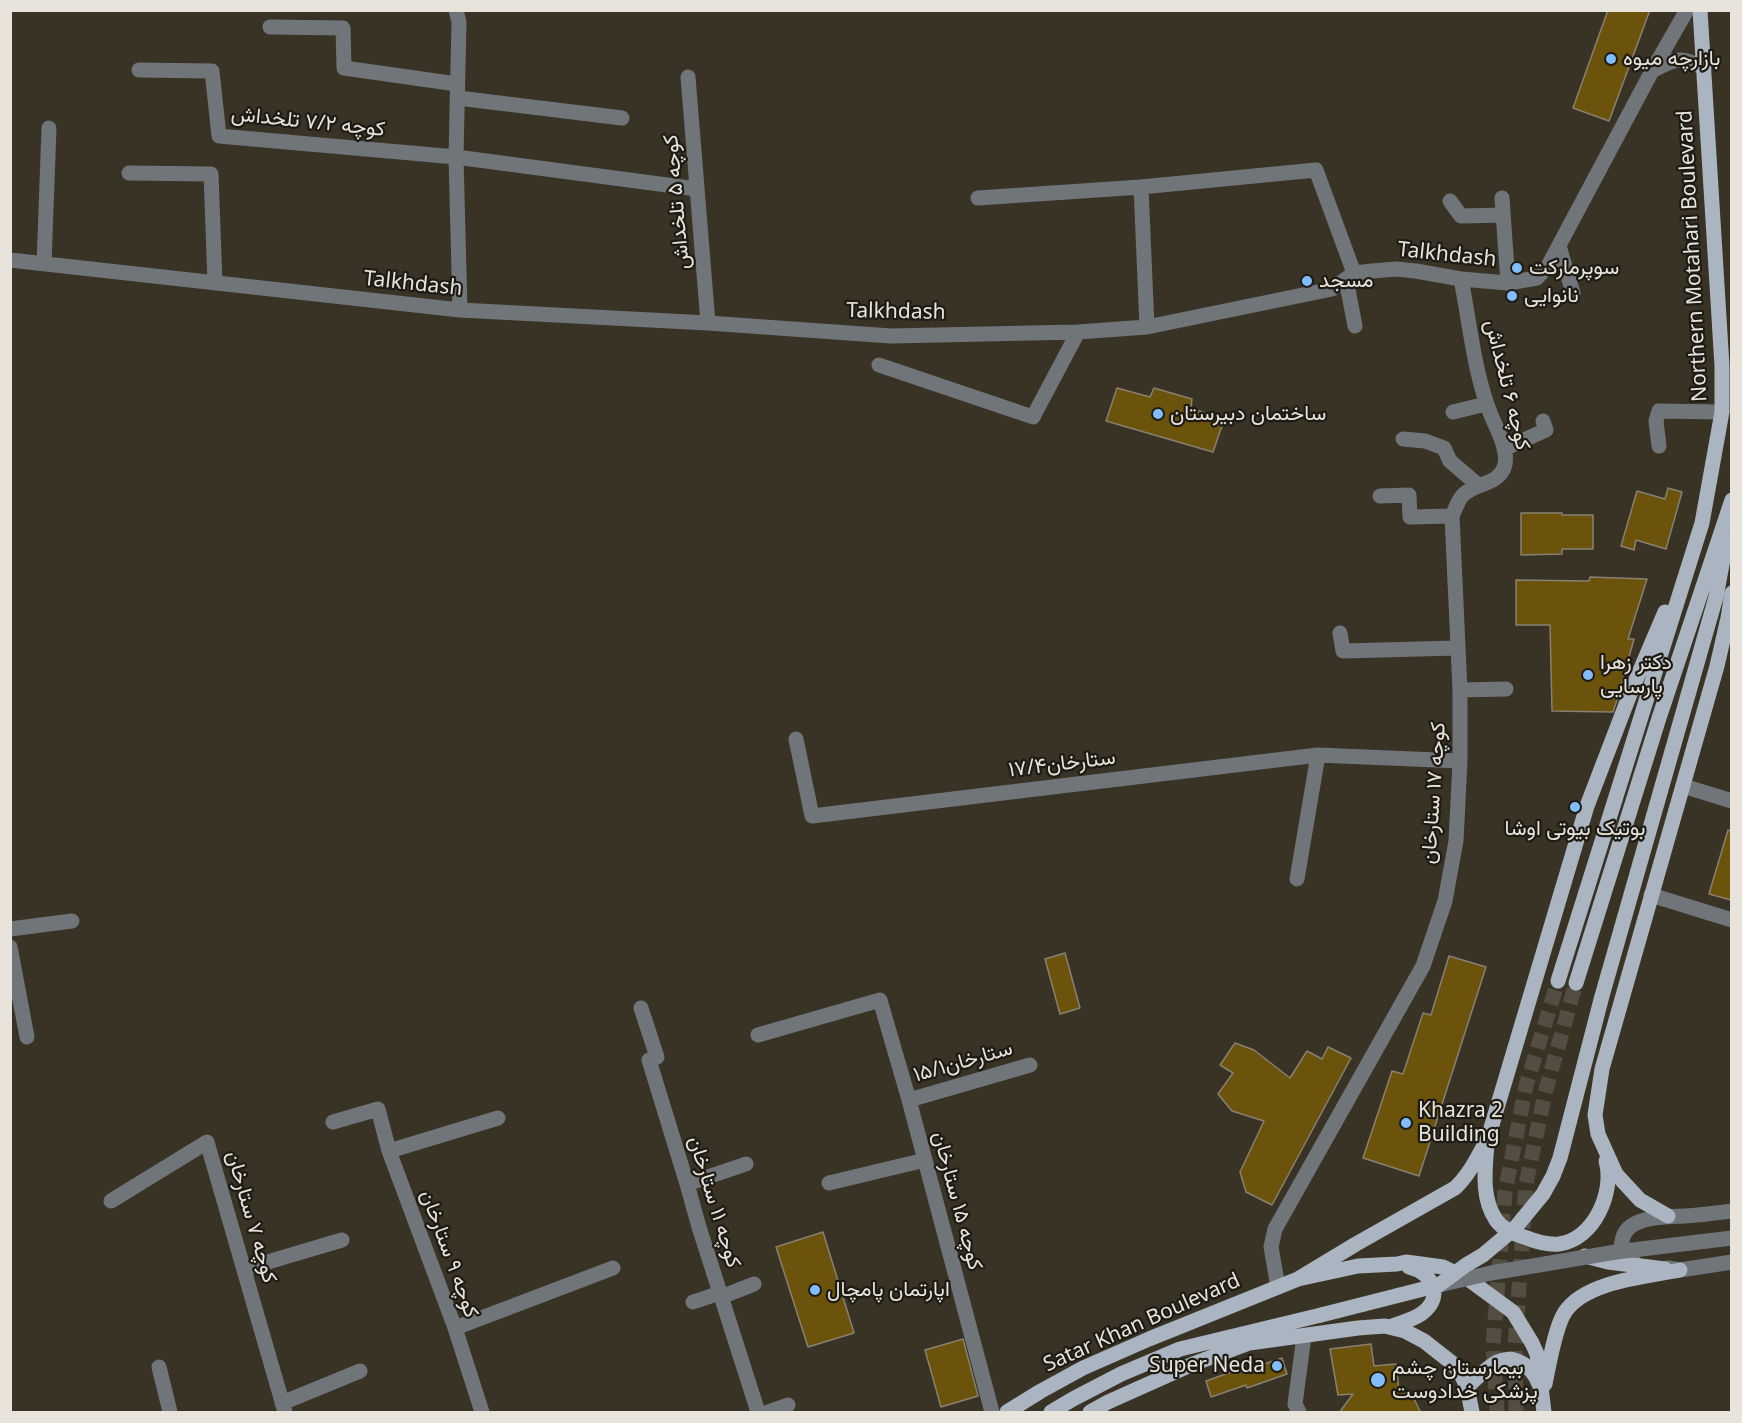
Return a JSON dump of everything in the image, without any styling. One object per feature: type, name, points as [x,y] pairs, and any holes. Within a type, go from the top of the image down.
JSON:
[{"type":"main road","name":"Northern Motahari Boulevard","points":[[1558,981],[1702,523],[1722,412],[1722,366],[1700,10]]},
{"type":"main road","points":[[1576,983],[1659,717],[1731,500]]},
{"type":"main road","points":[[1439,1285],[1483,1255],[1515,1228],[1543,1194],[1560,1158],[1602,996],[1716,597],[1731,515]]},
{"type":"main road","points":[[1680,1270],[1608,1262],[1507,1232],[1496,1221],[1490,1209],[1484,1182],[1488,1138],[1587,806],[1630,694],[1702,523]]},
{"type":"main road","points":[[1544,1244],[1559,1244],[1572,1240],[1597,1217],[1604,1204],[1608,1186],[1608,1167],[1595,1115],[1602,1069],[1717,666],[1731,593]]},
{"type":"main road","points":[[1598,1134],[1616,1174],[1640,1200],[1668,1216]]},
{"type":"main road","points":[[1298,1279],[1455,1188],[1464,1179],[1488,1138]]},
{"type":"main road","points":[[1298,1279],[1358,1266],[1406,1262],[1443,1267],[1468,1280],[1513,1312],[1532,1343],[1537,1354],[1544,1413]]},
{"type":"main road","points":[[1390,1327],[1419,1316],[1433,1300],[1432,1283],[1428,1276],[1419,1269],[1396,1264]]},
{"type":"main road","points":[[1543,1396],[1560,1324],[1565,1312],[1574,1302],[1604,1286],[1680,1270]]},
{"type":"main road","name":"Satar Khan Boulevard","points":[[1007,1413],[1083,1368],[1298,1279]]},
{"type":"main road","name":"Satar Khan Boulevard","points":[[1051,1413],[1121,1374],[1180,1349],[1439,1285]]},
{"type":"main road","points":[[1090,1413],[1108,1402],[1193,1364],[1249,1343],[1358,1328],[1390,1327],[1405,1331],[1439,1352],[1457,1369],[1467,1387],[1472,1413]]},
{"type":"main road","points":[[1467,1387],[1496,1363],[1502,1360],[1515,1360],[1529,1368],[1536,1376],[1543,1396]]},
{"type":"street","points":[[456,10],[459,21],[456,157],[460,310]]},
{"type":"street","name":"Talkhdash","points":[[10,260],[460,310],[708,323],[891,336],[1078,332],[1147,327],[1332,289],[1350,276],[1396,268],[1461,279],[1508,283],[1537,278],[1548,266],[1687,10]]},
{"type":"street","points":[[270,27],[343,28],[344,68],[458,91],[622,118]]},
{"type":"street","points":[[1652,71],[1670,61],[1686,60],[1704,68]]},
{"type":"street","name":"کوچه ۷/۲ تلخداش","points":[[139,70],[212,71],[219,136],[456,157]]},
{"type":"street","name":"کوچه ۵ تلخداش","points":[[688,78],[708,323]]},
{"type":"street","points":[[44,264],[49,128]]},
{"type":"street","points":[[456,157],[697,189]]},
{"type":"street","points":[[978,198],[1141,187],[1316,170],[1350,276],[1355,326]]},
{"type":"street","points":[[129,173],[212,174],[215,283]]},
{"type":"street","points":[[1141,187],[1147,327]]},
{"type":"street","points":[[1502,198],[1508,283]]},
{"type":"street","points":[[1450,201],[1461,216],[1503,214]]},
{"type":"street","points":[[1559,246],[1574,293]]},
{"type":"street","name":"کوچه ۶ تلخداش","points":[[1461,279],[1486,404],[1504,449],[1504,467],[1496,479],[1478,486]]},
{"type":"street","points":[[879,365],[1033,417],[1078,332]]},
{"type":"street","points":[[1453,412],[1486,404]]},
{"type":"street","points":[[1659,446],[1656,422],[1659,411],[1722,412]]},
{"type":"street","points":[[1504,449],[1546,430],[1543,421]]},
{"type":"street","points":[[1380,496],[1409,495],[1410,517],[1452,516],[1462,496],[1478,486],[1450,461],[1444,448],[1425,441],[1403,439]]},
{"type":"street","name":"کوچه ۱۷ ستارخان","points":[[1278,1287],[1271,1247],[1275,1229],[1423,966],[1445,901],[1456,841],[1460,761],[1460,690],[1452,516]]},
{"type":"street","points":[[1340,633],[1343,651],[1457,648]]},
{"type":"street","points":[[1460,690],[1506,689]]},
{"type":"street","name":"ستارخان۱۷/۴","points":[[796,739],[812,816],[1318,755],[1460,761]]},
{"type":"street","points":[[1297,879],[1318,755]]},
{"type":"street","points":[[1683,786],[1731,801]]},
{"type":"street","points":[[1651,895],[1731,920]]},
{"type":"street","points":[[10,929],[72,921]]},
{"type":"street","points":[[10,947],[27,1037]]},
{"type":"street","name":"کوچه ۱۵ ستارخان","points":[[758,1035],[880,1000],[909,1100],[992,1413]]},
{"type":"street","name":"کوچه ۱۱ ستارخان","points":[[640,1008],[657,1057],[649,1060],[758,1413]]},
{"type":"street","name":"ستارخان۱۵/۱","points":[[909,1100],[1030,1065]]},
{"type":"street","name":"کوچه ۹ ستارخان","points":[[333,1122],[378,1109],[389,1151],[454,1328],[482,1413]]},
{"type":"street","points":[[389,1151],[498,1118]]},
{"type":"street","name":"کوچه ۷ ستارخان","points":[[111,1201],[207,1142],[284,1408]]},
{"type":"street","points":[[829,1183],[925,1160]]},
{"type":"street","points":[[687,1184],[746,1164]]},
{"type":"street","points":[[1731,1212],[1668,1216],[1642,1221],[1625,1232],[1622,1246],[1624,1253],[1640,1262],[1680,1270],[1731,1262]]},
{"type":"street","points":[[1439,1285],[1491,1273],[1616,1252],[1731,1238]]},
{"type":"street","points":[[244,1269],[342,1240]]},
{"type":"street","points":[[454,1328],[613,1268]]},
{"type":"street","points":[[693,1302],[754,1284]]},
{"type":"street","points":[[1299,1413],[1295,1404],[1304,1336]]},
{"type":"street","points":[[159,1367],[170,1413]]},
{"type":"street","points":[[284,1408],[360,1371]]},
{"type":"street","points":[[768,1413],[788,1405]]},
{"type":"building","name":"بازارچه میوه","points":[[1608,10],[1650,10],[1609,121],[1573,108]]},
{"type":"building","name":"ساختمان دبیرستان","points":[[1117,388],[1150,397],[1154,388],[1192,399],[1191,408],[1224,420],[1213,452],[1106,421]]},
{"type":"building","points":[[1668,488],[1682,492],[1666,549],[1636,540],[1634,550],[1621,546],[1637,491],[1665,499]]},
{"type":"building","points":[[1521,513],[1593,515],[1593,549],[1562,549],[1562,554],[1521,555]]},
{"type":"building","points":[[1590,577],[1647,579],[1628,639],[1634,639],[1617,700],[1613,712],[1552,711],[1550,625],[1516,625],[1516,580],[1589,581]]},
{"type":"building","points":[[1728,830],[1731,831],[1731,900],[1709,894]]},
{"type":"building","points":[[1065,953],[1080,1008],[1060,1014],[1045,959]]},
{"type":"building","points":[[1449,956],[1486,967],[1419,1176],[1363,1158],[1392,1071],[1403,1074],[1423,1013],[1431,1015]]},
{"type":"building","points":[[1235,1043],[1254,1050],[1290,1078],[1307,1051],[1322,1059],[1328,1047],[1351,1058],[1272,1205],[1246,1192],[1240,1172],[1264,1121],[1232,1111],[1218,1094],[1233,1073],[1220,1065]]},
{"type":"building","name":"اپارتمان پامچال","points":[[823,1232],[854,1333],[808,1347],[776,1247]]},
{"type":"building","points":[[963,1339],[978,1396],[941,1407],[925,1350]]},
{"type":"building","points":[[1371,1344],[1374,1366],[1396,1364],[1399,1390],[1414,1399],[1421,1413],[1339,1413],[1353,1394],[1338,1395],[1330,1349]]},
{"type":"building","points":[[1282,1358],[1287,1374],[1247,1388],[1246,1385],[1211,1397],[1206,1381]]},
{"type":"tunnel","points":[[1497,1412],[1493,1346],[1505,1192],[1526,1086],[1558,981]]},
{"type":"tunnel","points":[[1516,1412],[1515,1346],[1526,1184],[1545,1093],[1576,983]]},
{"type":"place","name":"بازارچه میوه","points":[[1611,59]]},
{"type":"place","name":"سوپرمارکت","points":[[1517,268]]},
{"type":"place","name":"مسجد","points":[[1307,281]]},
{"type":"place","name":"نانوایی","points":[[1512,296]]},
{"type":"place","name":"ساختمان دبیرستان","points":[[1158,414]]},
{"type":"place","name":"دکتر زهرا پارسایی","points":[[1588,675]]},
{"type":"place","name":"بوتیک بیوتی اوشا","points":[[1575,807]]},
{"type":"place","name":"Khazra 2 Building","points":[[1406,1123]]},
{"type":"place","name":"اپارتمان پامچال","points":[[815,1290]]},
{"type":"place","name":"Super Neda","points":[[1277,1366]]},
{"type":"place","name":"بیمارستان چشم پزشکی خدادوست","points":[[1378,1380]]}]
